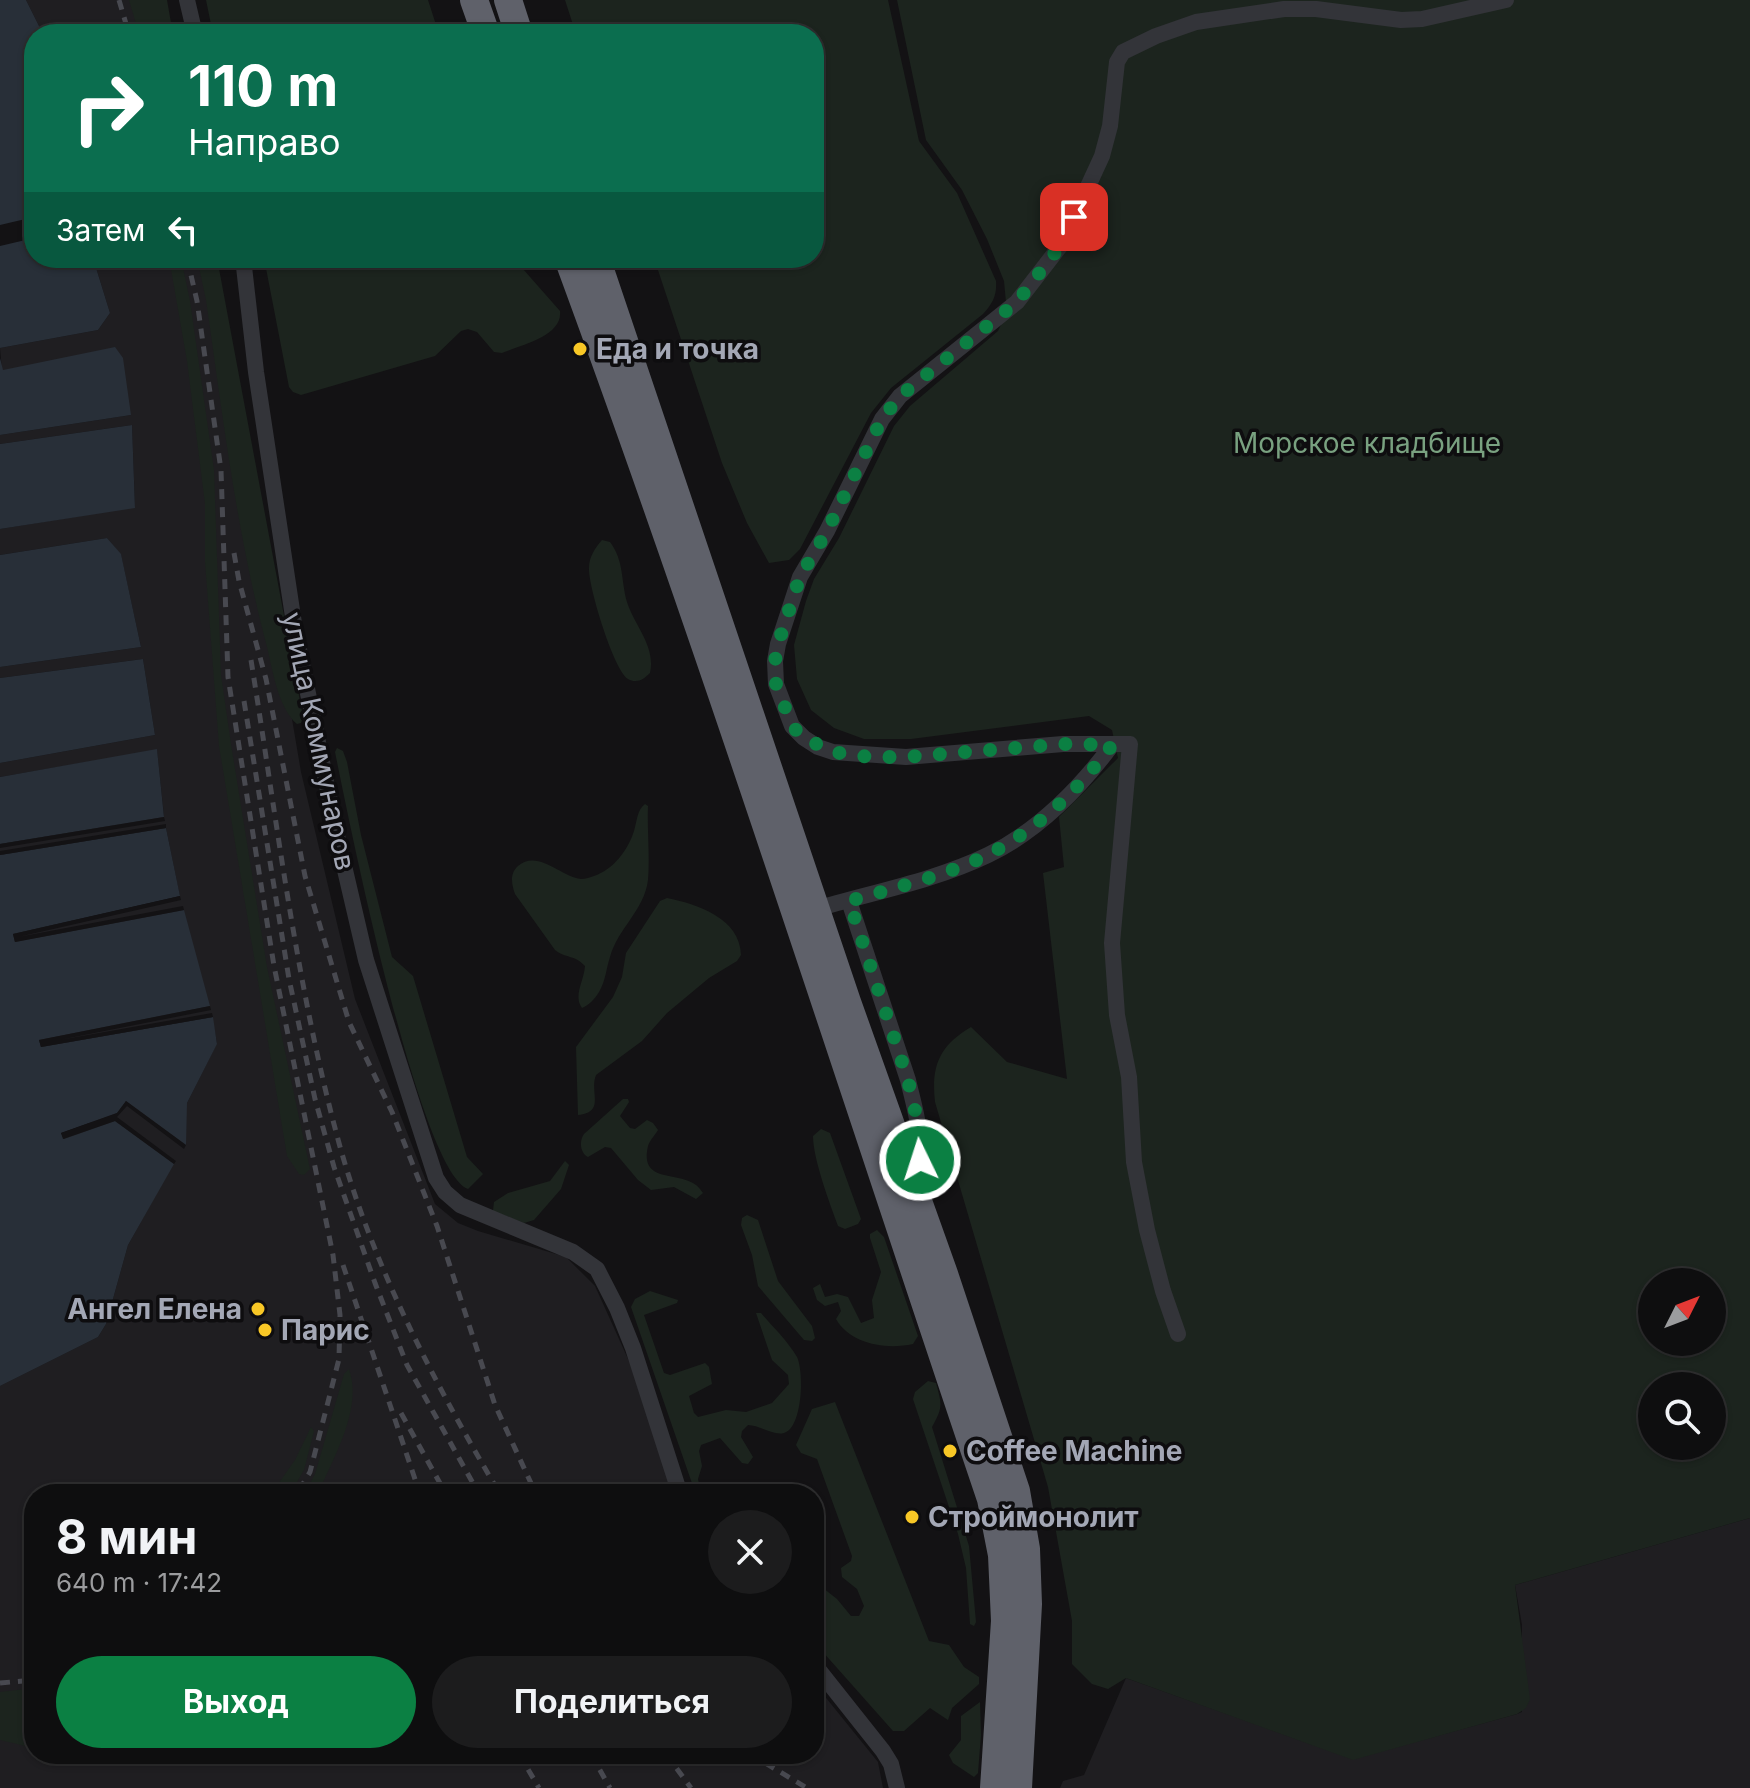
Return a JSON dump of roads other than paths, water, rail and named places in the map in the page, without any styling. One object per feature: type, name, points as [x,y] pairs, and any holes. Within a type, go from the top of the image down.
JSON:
[{"type":"highway","points":[[474,0],[482,24]]},
{"type":"highway","points":[[508,0],[516,24]]},
{"type":"highway","points":[[572,268],[640,453],[875,1144],[991,1499],[1002,1555],[1010,1745],[1018,1788]]},
{"type":"highway","points":[[599,268],[1016,1491],[1026,1549],[1028,1604],[1010,1745],[994,1788]]},
{"type":"street","points":[[187,0],[193,24]]},
{"type":"street","points":[[1178,1334],[1147,1230],[1134,1162],[1129,1077],[1117,1015],[1112,943],[1130,744],[1063,744],[906,757],[869,757],[818,747],[792,726],[776,684],[775,661],[784,624],[800,577],[827,531],[882,419],[900,396],[1017,302],[1061,245],[1102,156],[1110,126],[1117,62],[1123,52],[1196,22],[1284,9],[1316,9],[1401,20],[1422,19],[1506,0]]},
{"type":"street","name":"улица Коммунаров","points":[[244,268],[256,372],[295,630],[362,945],[398,1067],[436,1178],[445,1192],[460,1205],[573,1252],[597,1269],[608,1287],[633,1348],[677,1484]]},
{"type":"street","points":[[816,909],[989,855],[1060,804],[1082,784],[1112,745]]},
{"type":"street","points":[[849,901],[912,1095],[921,1146],[920,1160],[912,1182]]},
{"type":"street","points":[[824,1677],[883,1751],[891,1764],[897,1788]]},
{"type":"railway","points":[[119,0],[126,24]]},
{"type":"railway","points":[[189,268],[197,301],[221,470],[228,677],[274,966],[333,1255],[340,1315],[339,1359],[310,1472],[303,1484]]},
{"type":"railway","points":[[234,553],[266,679],[305,876],[349,1022],[392,1112],[437,1226],[495,1405],[531,1484]]},
{"type":"railway","points":[[251,660],[299,963],[339,1143],[369,1235],[408,1324],[494,1484]]},
{"type":"railway","points":[[244,701],[289,979],[315,1099],[334,1167],[407,1365],[473,1484]]},
{"type":"railway","points":[[343,1265],[417,1484]]},
{"type":"railway","points":[[401,1413],[440,1484]]},
{"type":"railway","points":[[0,1683],[24,1681]]},
{"type":"railway","points":[[525,1764],[539,1788]]},
{"type":"railway","points":[[597,1764],[610,1788]]},
{"type":"railway","points":[[673,1764],[691,1788]]},
{"type":"railway","points":[[767,1764],[807,1788]]},
{"type":"place","name":"Еда и точка","points":[[580,349]]},
{"type":"place","name":"Ангел Елена","points":[[258,1309]]},
{"type":"place","name":"Парис","points":[[265,1330]]},
{"type":"place","name":"Coffee Machine","points":[[950,1451]]},
{"type":"place","name":"Строймонолит","points":[[912,1517]]},
{"type":"park label","name":"Морское кладбище","points":[[1367,443]]}]
